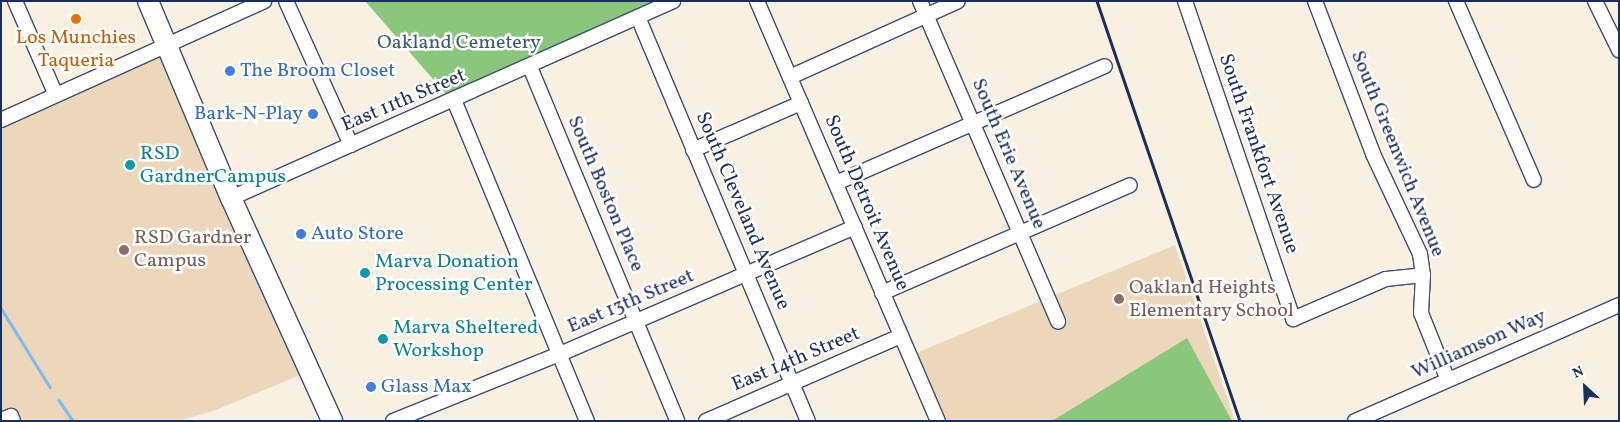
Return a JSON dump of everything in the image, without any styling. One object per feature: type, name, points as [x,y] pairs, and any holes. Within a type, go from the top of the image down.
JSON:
[{"type":"highway","points":[[148,1],[231,198],[332,421]]},
{"type":"street","points":[[15,1],[55,93]]},
{"type":"street","points":[[1,120],[55,93],[264,1]]},
{"type":"street","points":[[286,1],[351,145]]},
{"type":"street","name":"East 11th Street","points":[[231,198],[530,67],[673,1]]},
{"type":"street","name":"South Detroit Avenue","points":[[757,1],[938,421]]},
{"type":"street","name":"South Erie Avenue","points":[[920,1],[1058,322]]},
{"type":"street","points":[[790,77],[958,1]]},
{"type":"street","name":"South Frankfort Avenue","points":[[1185,1],[1293,319],[1386,279],[1423,275]]},
{"type":"street","name":"South Greenwich Avenue","points":[[1315,1],[1373,154],[1420,254],[1423,275],[1421,313],[1448,380]]},
{"type":"street","points":[[1456,1],[1534,180]]},
{"type":"street","points":[[1595,1],[1619,50]]},
{"type":"street","name":"South Cleveland Avenue","points":[[638,17],[808,421]]},
{"type":"street","points":[[836,183],[1105,66]]},
{"type":"street","name":"South Boston Place","points":[[530,67],[677,421]]},
{"type":"street","points":[[454,100],[587,421]]},
{"type":"street","points":[[693,150],[801,103]]},
{"type":"street","points":[[882,293],[1130,185]]},
{"type":"street","name":"East 13th Street","points":[[393,421],[560,354],[748,275],[855,227]]},
{"type":"street","name":"Williamson Way","points":[[1355,421],[1619,305]]},
{"type":"street","name":"East 14th Street","points":[[706,421],[901,336]]},
{"type":"shaded area","name":"RSD Gardner Campus","points":[[162,52],[300,375],[216,410],[179,421],[18,421],[1,416],[1,125]]},
{"type":"shaded area","name":"Oakland Heights Elementary School","points":[[1175,245],[1235,421],[945,421],[916,353]]},
{"type":"green space","name":"Oakland Cemetery","points":[[365,1],[667,1],[616,27],[446,94]]},
{"type":"green space","points":[[1187,338],[1232,421],[1052,421]]},
{"type":"waterway","points":[[1,308],[50,387]]},
{"type":"waterway","points":[[59,400],[73,421]]},
{"type":"railway","points":[[1097,1],[1240,421]]},
{"type":"place","name":"Los Munchies Taqueria","points":[[76,19]]},
{"type":"place","name":"The Broom Closet","points":[[230,71]]},
{"type":"place","name":"Bark-N-Play","points":[[313,114]]},
{"type":"place","name":"RSD GardnerCampus","points":[[130,165]]},
{"type":"place","name":"Auto Store","points":[[301,234]]},
{"type":"place","name":"RSD Gardner Campus","points":[[124,250]]},
{"type":"place","name":"Marva Donation Processing Center","points":[[365,273]]},
{"type":"place","name":"Oakland Heights Elementary School","points":[[1119,299]]},
{"type":"place","name":"Marva Sheltered Workshop","points":[[383,339]]},
{"type":"place","name":"Glass Max","points":[[371,387]]}]
